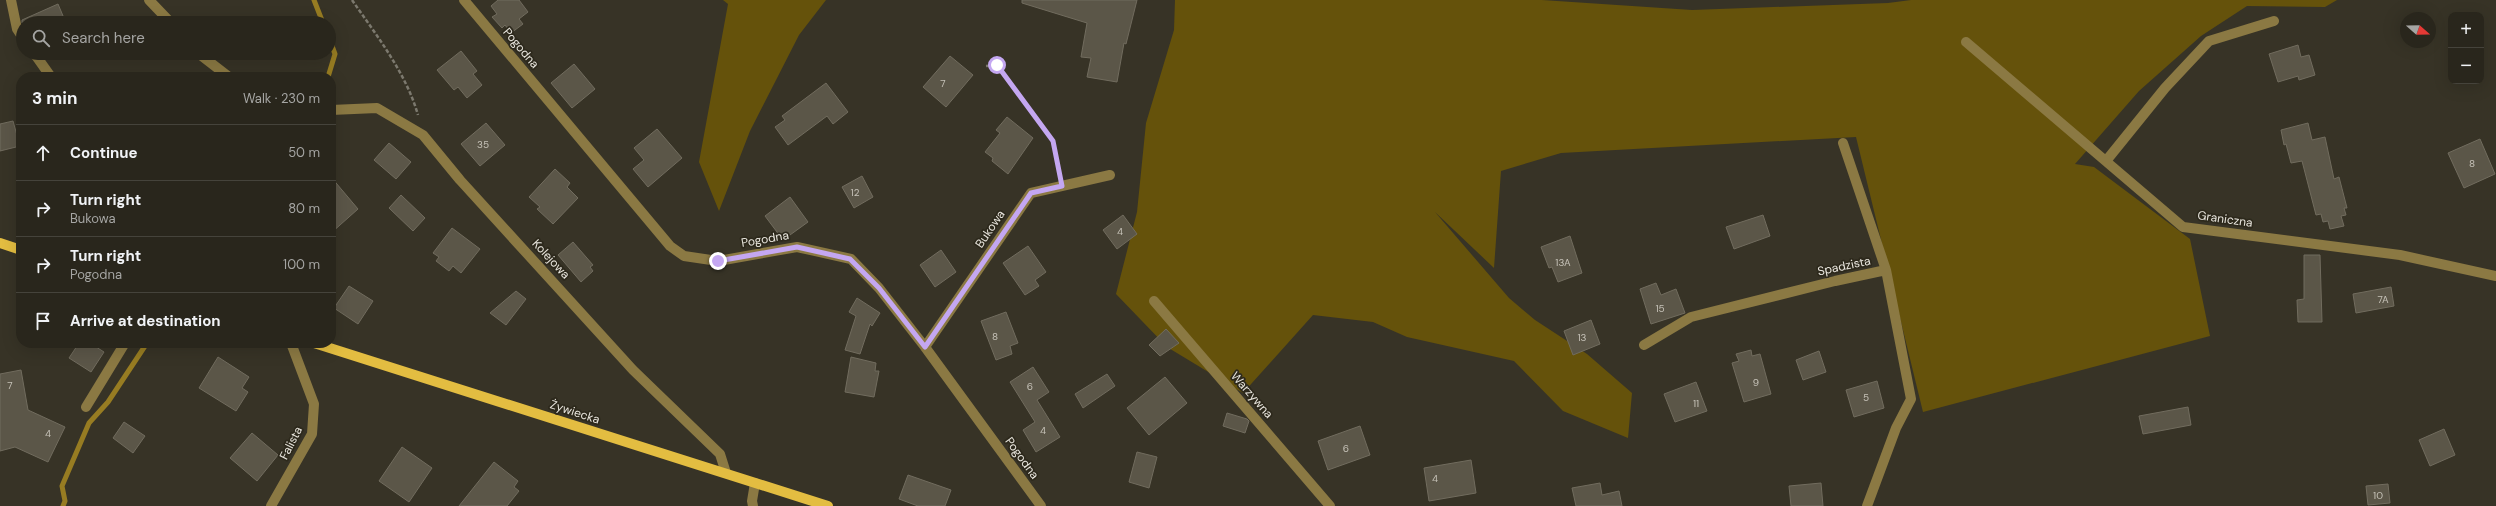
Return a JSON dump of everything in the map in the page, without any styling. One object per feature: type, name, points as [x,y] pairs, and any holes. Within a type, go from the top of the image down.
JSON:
[{"type":"main road","points":[[0,243],[16,248]]},
{"type":"main road","name":"Żywiecka","points":[[330,348],[828,506]]},
{"type":"street","points":[[11,0],[16,24]]},
{"type":"street","points":[[149,0],[164,16]]},
{"type":"street","name":"Pogodna","points":[[464,0],[670,246],[684,256],[718,261],[797,247],[850,259],[879,288],[925,347],[1041,506]]},
{"type":"street","points":[[2106,161],[2165,88],[2208,41],[2274,22]]},
{"type":"street","name":"Graniczna","points":[[1966,42],[2183,227],[2400,255],[2496,276]]},
{"type":"street","points":[[39,60],[47,72]]},
{"type":"street","points":[[207,60],[223,72]]},
{"type":"street","name":"Kolejowa","points":[[336,110],[377,108],[423,135],[460,180],[633,370],[720,454],[726,473]]},
{"type":"street","points":[[1843,144],[1886,270]]},
{"type":"street","name":"Bukowa","points":[[925,347],[1031,193],[1110,175]]},
{"type":"street","name":"Spadzista","points":[[1644,345],[1691,318],[1886,270],[1911,399],[1896,428],[1866,506]]},
{"type":"street","name":"Warzywna","points":[[1154,301],[1330,506]]},
{"type":"street","points":[[86,407],[122,348]]},
{"type":"street","name":"Falista","points":[[272,506],[312,434],[314,404],[293,348]]},
{"type":"street","points":[[753,506],[752,501],[755,483]]},
{"type":"path","points":[[352,0],[384,47],[412,96],[423,135]]},
{"type":"path","points":[[986,66],[997,65],[1053,141],[1062,186]]},
{"type":"shaded area","points":[[723,0],[826,0],[799,35],[750,131],[719,211],[699,162],[728,4]]},
{"type":"shaded area","points":[[1175,0],[1542,0],[1692,10],[1888,3],[1911,0],[2337,0],[2325,7],[2247,6],[2201,36],[2139,91],[2075,164],[2094,167],[2190,239],[2210,336],[1923,412],[1856,137],[1561,153],[1501,171],[1494,268],[1435,212],[1509,298],[1535,320],[1587,354],[1632,393],[1628,438],[1563,411],[1514,361],[1407,337],[1373,322],[1313,315],[1243,393],[1167,347],[1116,294],[1137,212],[1146,123],[1174,30]]},
{"type":"building","points":[[498,0],[519,0],[528,12],[519,19],[523,24],[511,33],[505,25],[502,28],[492,17],[497,14],[491,6]]},
{"type":"building","points":[[1022,0],[1137,0],[1126,44],[1124,43],[1117,82],[1087,77],[1091,58],[1081,57],[1087,23],[1022,3]]},
{"type":"building","points":[[58,4],[63,16],[31,16]]},
{"type":"building","points":[[2298,45],[2301,57],[2309,55],[2315,75],[2299,80],[2298,76],[2278,82],[2269,54]]},
{"type":"building","points":[[461,51],[477,71],[473,74],[482,85],[467,98],[458,87],[454,90],[437,70]]},
{"type":"building","points":[[950,56],[973,75],[946,107],[923,87]]},
{"type":"building","points":[[574,64],[595,89],[572,108],[551,83]]},
{"type":"building","points":[[826,83],[848,112],[833,124],[827,116],[788,145],[775,127],[785,120],[782,116]]},
{"type":"building","points":[[1007,117],[1033,138],[1008,174],[992,161],[993,158],[985,152],[1000,133],[996,130]]},
{"type":"building","points":[[13,121],[16,132],[16,147],[0,151],[0,124]]},
{"type":"building","points":[[486,123],[505,145],[480,166],[461,144]]},
{"type":"building","points":[[2308,123],[2312,140],[2325,137],[2334,179],[2339,177],[2347,208],[2344,208],[2346,215],[2341,216],[2344,226],[2330,229],[2328,221],[2323,222],[2321,214],[2316,215],[2302,161],[2291,163],[2286,144],[2284,145],[2281,130]]},
{"type":"building","points":[[657,129],[682,158],[648,187],[633,169],[644,160],[634,148]]},
{"type":"building","points":[[2480,139],[2495,174],[2464,188],[2448,153]]},
{"type":"building","points":[[389,143],[411,162],[396,179],[374,160]]},
{"type":"building","points":[[555,169],[570,183],[567,187],[578,198],[553,224],[537,209],[540,207],[529,197]]},
{"type":"building","points":[[862,176],[873,197],[854,208],[842,187]]},
{"type":"building","points":[[336,183],[358,209],[336,229]]},
{"type":"building","points":[[401,195],[425,218],[413,231],[389,208]]},
{"type":"building","points":[[790,197],[808,222],[783,240],[765,216]]},
{"type":"building","points":[[1123,215],[1137,234],[1117,249],[1103,230]]},
{"type":"building","points":[[1763,215],[1770,236],[1734,249],[1726,227]]},
{"type":"building","points":[[452,228],[480,249],[461,273],[453,266],[449,271],[436,261],[439,257],[433,253]]},
{"type":"building","points":[[1570,236],[1582,273],[1558,282],[1552,267],[1549,268],[1541,247]]},
{"type":"building","points":[[573,242],[593,265],[590,267],[593,271],[581,282],[558,255]]},
{"type":"building","points":[[1028,246],[1046,272],[1035,280],[1039,286],[1025,295],[1003,263]]},
{"type":"building","points":[[941,250],[956,272],[935,287],[920,265]]},
{"type":"building","points":[[2304,255],[2320,255],[2322,322],[2298,322],[2297,300],[2304,299]]},
{"type":"building","points":[[1656,283],[1661,295],[1676,289],[1685,313],[1651,324],[1640,289]]},
{"type":"building","points":[[349,286],[373,301],[358,324],[336,309],[336,305]]},
{"type":"building","points":[[2391,287],[2394,306],[2356,313],[2353,294]]},
{"type":"building","points":[[516,291],[526,299],[506,325],[490,313]]},
{"type":"building","points":[[857,298],[880,313],[872,326],[870,324],[860,354],[845,350],[856,316],[849,312]]},
{"type":"building","points":[[1006,312],[1018,343],[1010,346],[1012,354],[996,360],[981,321]]},
{"type":"building","points":[[1591,320],[1600,344],[1573,355],[1564,331]]},
{"type":"building","points":[[1166,329],[1179,343],[1160,356],[1149,345]]},
{"type":"building","points":[[76,348],[98,348],[104,352],[91,372],[69,358]]},
{"type":"building","points":[[1751,350],[1752,356],[1760,354],[1771,394],[1744,402],[1732,363],[1739,361],[1736,354]]},
{"type":"building","points":[[1819,351],[1826,372],[1803,380],[1796,360]]},
{"type":"building","points":[[218,357],[249,377],[242,388],[248,392],[236,411],[199,388]]},
{"type":"building","points":[[851,357],[876,363],[875,371],[879,371],[874,397],[845,392]]},
{"type":"building","points":[[1033,367],[1049,392],[1037,400],[1060,437],[1036,452],[1023,430],[1035,422],[1010,382]]},
{"type":"building","points":[[21,370],[28,410],[65,427],[48,462],[15,447],[0,451],[0,374]]},
{"type":"building","points":[[1107,374],[1115,386],[1083,408],[1075,394]]},
{"type":"building","points":[[1165,377],[1187,403],[1149,435],[1127,408]]},
{"type":"building","points":[[1877,381],[1884,408],[1854,417],[1846,390]]},
{"type":"building","points":[[1696,382],[1707,411],[1675,422],[1664,394]]},
{"type":"building","points":[[2188,407],[2191,425],[2143,434],[2139,416]]},
{"type":"building","points":[[1227,413],[1249,421],[1245,433],[1223,426]]},
{"type":"building","points":[[124,422],[145,436],[133,453],[113,438]]},
{"type":"building","points":[[1360,426],[1370,455],[1328,470],[1318,441]]},
{"type":"building","points":[[2444,429],[2455,455],[2430,466],[2419,440]]},
{"type":"building","points":[[252,433],[278,455],[257,481],[230,458]]},
{"type":"building","points":[[402,447],[432,468],[409,502],[379,481]]},
{"type":"building","points":[[1137,452],[1157,457],[1149,488],[1129,482]]},
{"type":"building","points":[[1471,460],[1476,493],[1429,501],[1424,468]]},
{"type":"building","points":[[494,462],[518,481],[514,487],[519,491],[507,506],[459,506]]},
{"type":"building","points":[[908,475],[951,490],[945,506],[918,506],[899,499]]},
{"type":"building","points":[[1600,483],[1602,495],[1619,491],[1622,506],[1576,506],[1572,488]]},
{"type":"building","points":[[1821,483],[1823,506],[1791,506],[1789,486]]},
{"type":"building","points":[[2388,484],[2390,503],[2368,505],[2366,486]]},
{"type":"waterway","points":[[314,0],[320,16]]},
{"type":"waterway","points":[[330,72],[333,60]]},
{"type":"waterway","points":[[63,506],[65,501],[62,486],[89,423],[108,402],[144,348]]},
{"type":"route","points":[[718,261],[797,247],[824,251],[850,259],[879,288],[925,347],[1031,193],[1062,186],[1053,141],[997,65]]}]
